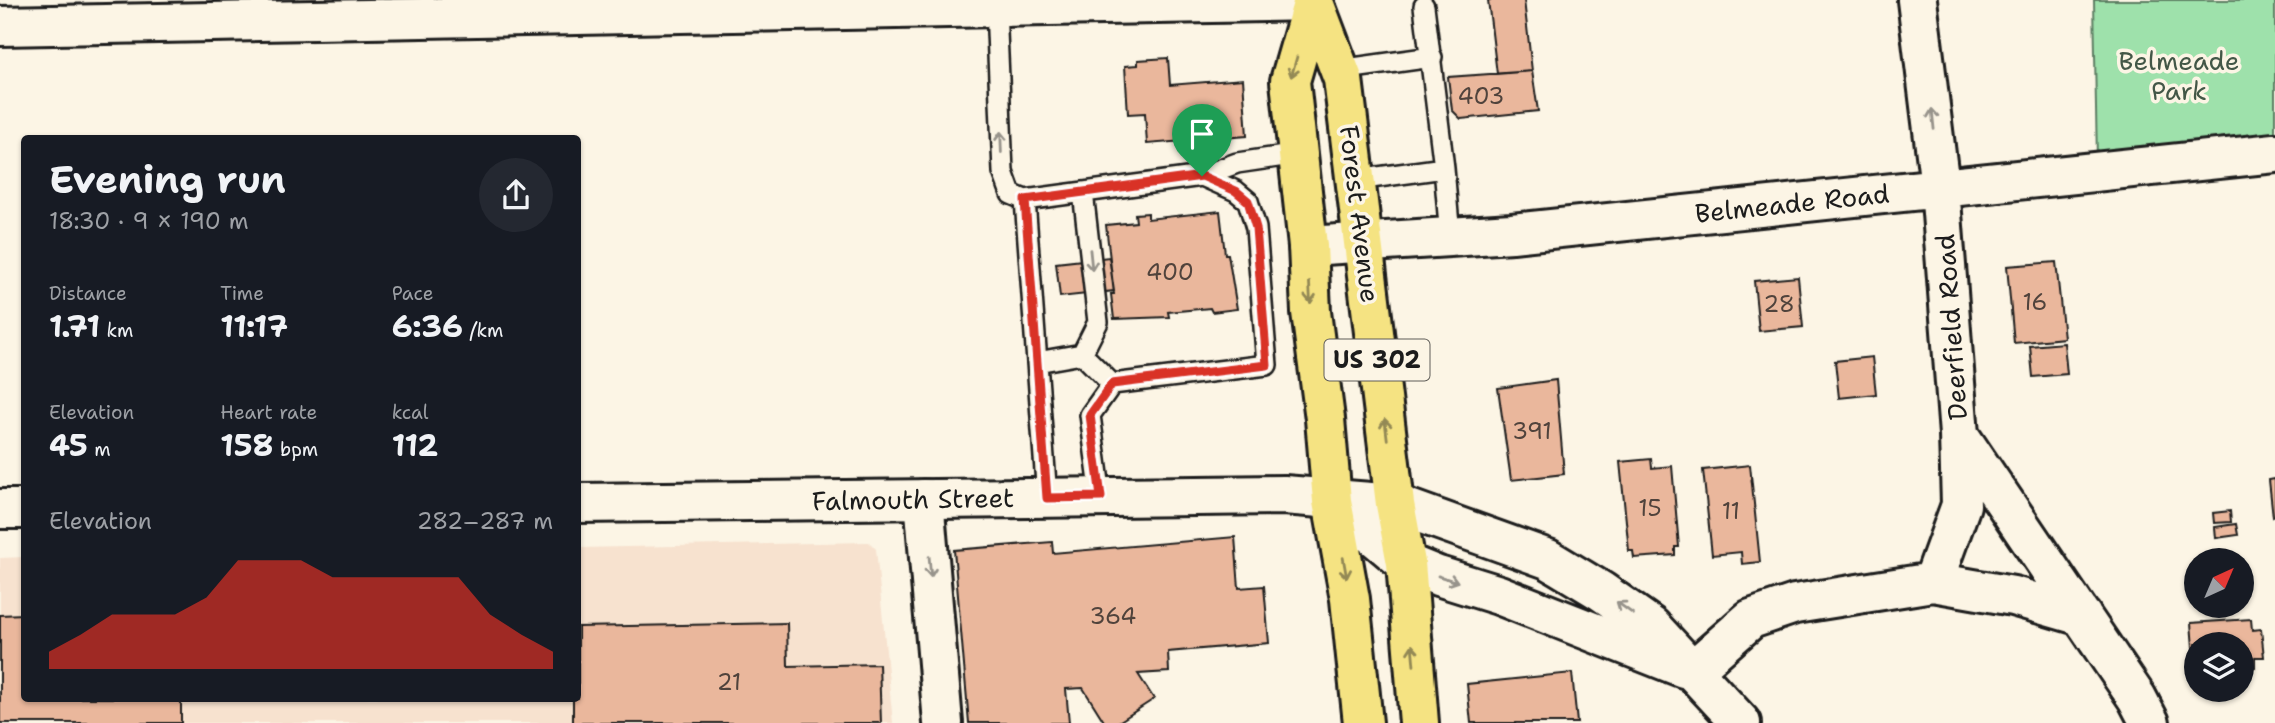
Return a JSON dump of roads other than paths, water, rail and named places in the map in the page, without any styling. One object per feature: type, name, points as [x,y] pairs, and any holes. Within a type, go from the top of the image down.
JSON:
[{"type":"highway","name":"Forest Avenue","points":[[1313,1],[1343,79],[1395,504],[1406,563],[1419,723]]},
{"type":"highway","name":"Forest Avenue","points":[[1313,1],[1290,81],[1332,501],[1350,599],[1363,723]]},
{"type":"street","name":"Deerfield Road","points":[[1917,0],[1940,187],[1959,435],[2028,541],[2137,698],[2150,723]]},
{"type":"street","points":[[0,26],[996,8],[1090,3],[1313,1]]},
{"type":"street","name":"Belmeade Road","points":[[1308,246],[1512,233],[2275,153]]},
{"type":"street","points":[[1933,582],[1961,505],[1959,435]]},
{"type":"street","name":"Falmouth Street","points":[[581,503],[1284,495],[1332,501],[1395,504],[1548,559],[1566,570],[1651,626],[1741,723]]},
{"type":"street","points":[[924,499],[943,723]]},
{"type":"street","points":[[1332,501],[1406,563],[1438,576],[1499,594],[1692,671],[1751,619],[1795,604],[1933,582],[2013,596],[2082,616]]},
{"type":"street","points":[[0,509],[21,509]]},
{"type":"lane","points":[[1424,6],[1432,57],[1450,237]]},
{"type":"lane","points":[[996,8],[1003,172],[1011,194],[1025,200],[1202,176],[1237,163],[1298,154]]},
{"type":"lane","points":[[1339,69],[1432,57]]},
{"type":"lane","points":[[1356,180],[1444,168]]},
{"type":"lane","points":[[1101,497],[1090,415],[1112,384],[1267,365],[1256,228],[1248,201],[1236,191],[1202,176]]},
{"type":"lane","points":[[1082,354],[1098,322],[1083,192]]},
{"type":"lane","points":[[1025,200],[1047,498]]},
{"type":"lane","points":[[1037,362],[1082,354]]},
{"type":"lane","points":[[1082,354],[1112,384]]},
{"type":"park label","name":"Belmeade Park","points":[[2179,75]]}]
